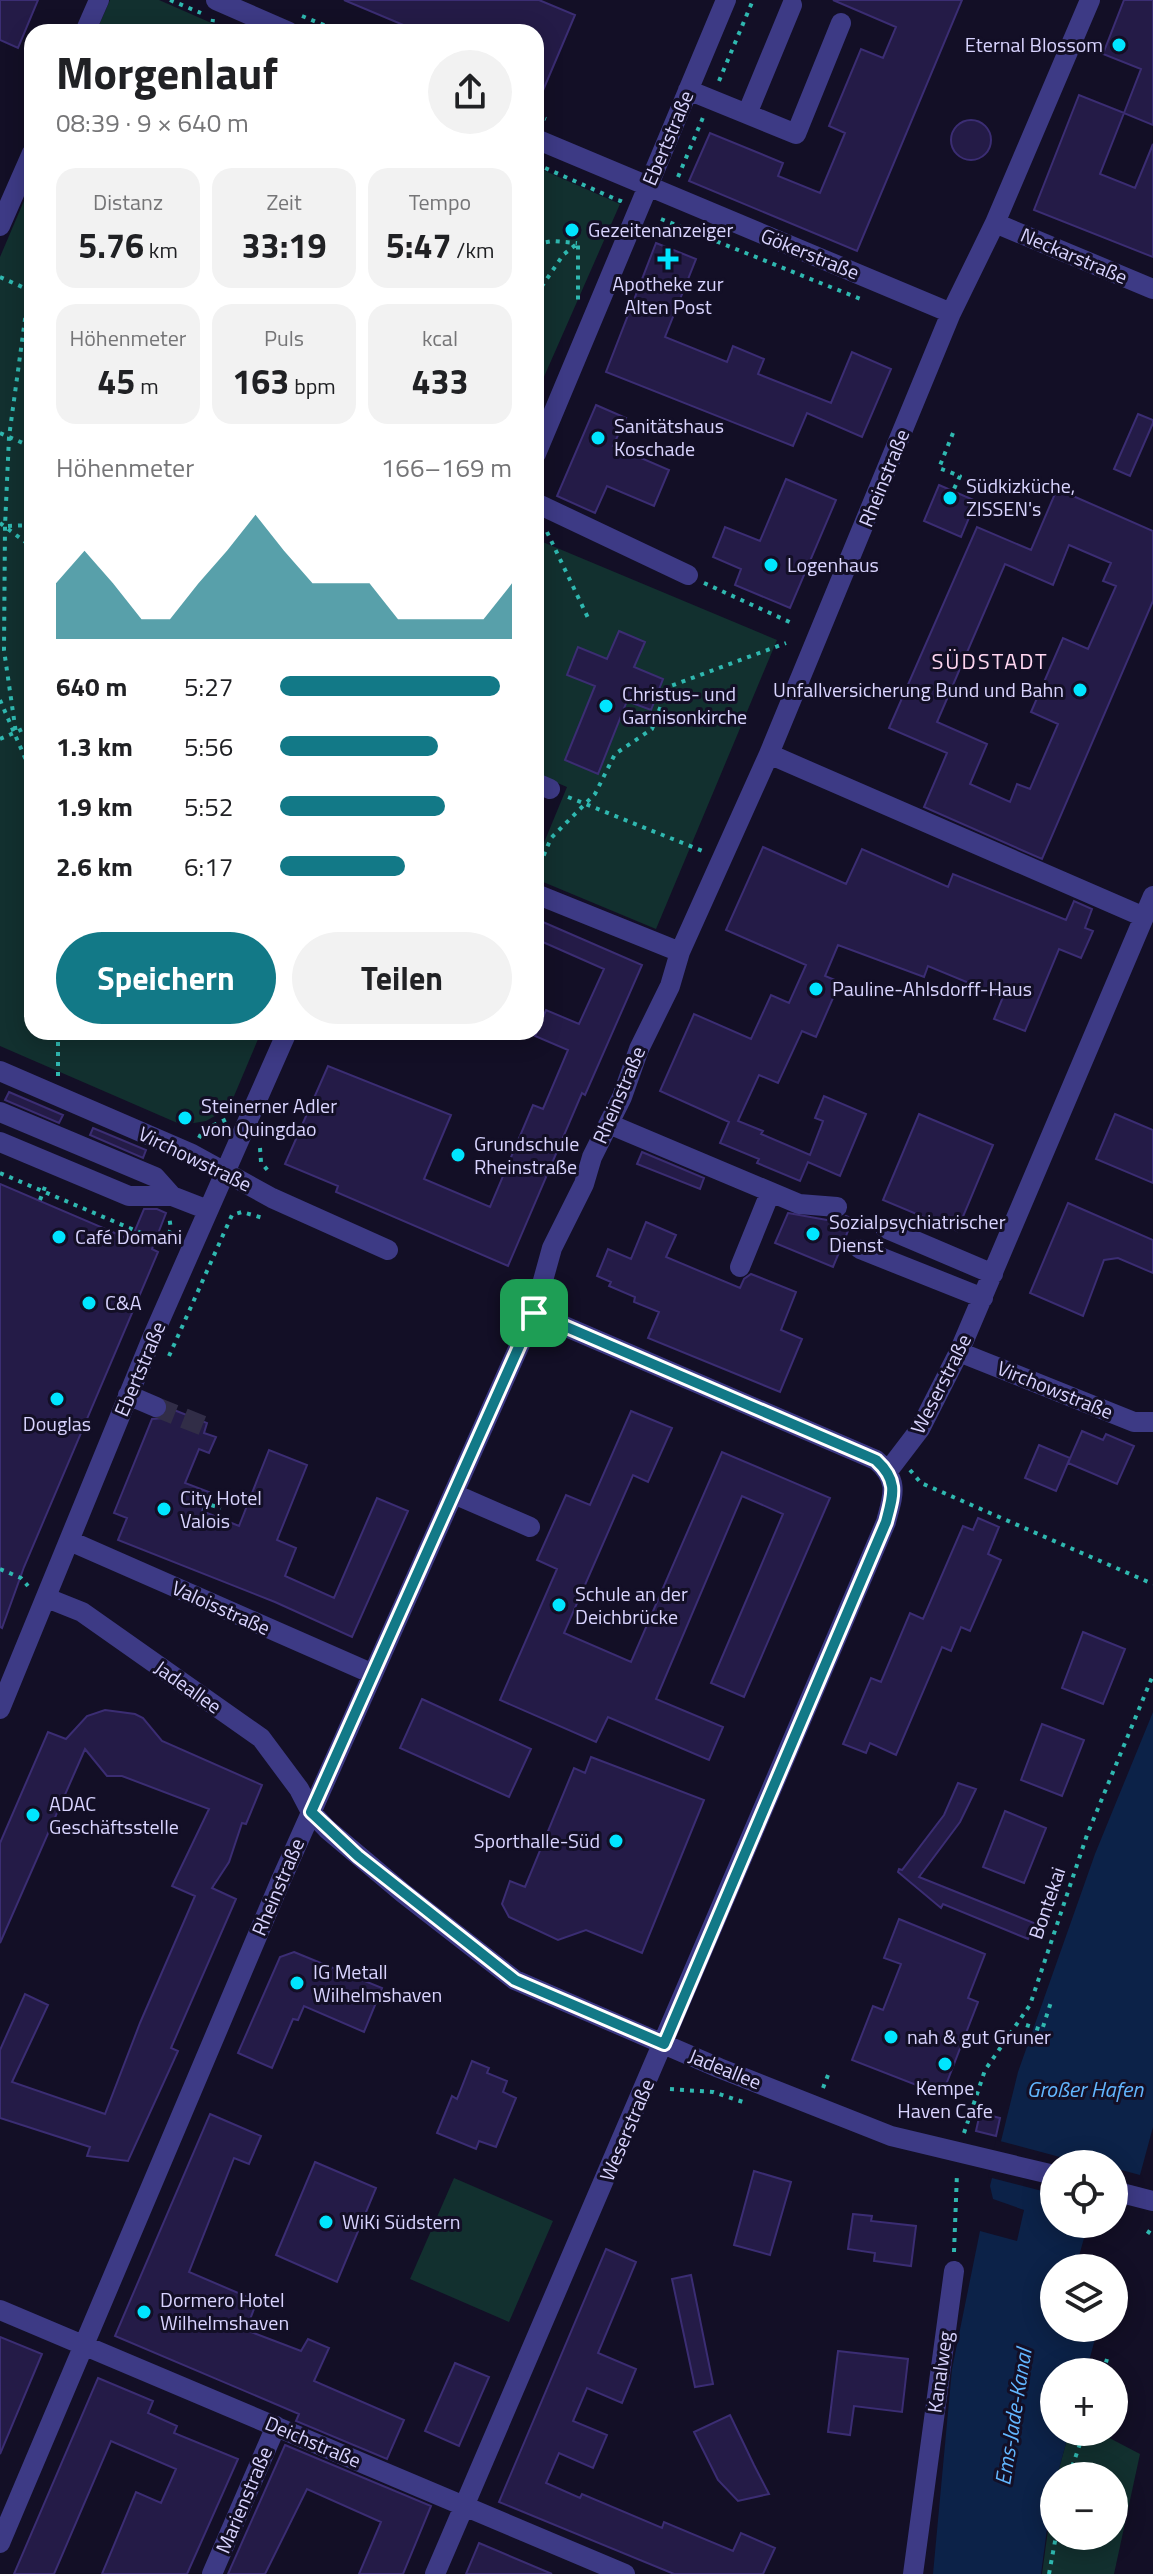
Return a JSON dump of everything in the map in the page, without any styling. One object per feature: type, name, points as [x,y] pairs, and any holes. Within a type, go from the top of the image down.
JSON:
[{"type":"street","points":[[88,24],[99,0]]},
{"type":"street","name":"Ebertstraße","points":[[544,435],[726,0]]},
{"type":"street","name":"Rheinstraße","points":[[0,2543],[311,1812],[534,1313],[552,1248],[584,1184],[592,1157],[670,986],[680,952],[769,754],[951,313],[995,223],[1090,0]]},
{"type":"street","points":[[747,114],[792,5]]},
{"type":"street","points":[[214,9],[263,24]]},
{"type":"street","points":[[688,90],[796,134],[841,23]]},
{"type":"street","name":"Gökerstraße","points":[[544,142],[951,313]]},
{"type":"street","points":[[0,226],[24,171]]},
{"type":"street","name":"Neckarstraße","points":[[995,223],[1153,289]]},
{"type":"street","points":[[544,514],[688,575]]},
{"type":"street","points":[[769,754],[1144,917]]},
{"type":"street","name":"Weserstraße","points":[[435,2574],[886,1522],[894,1486],[888,1471],[920,1429],[959,1352],[1153,896]]},
{"type":"street","points":[[544,897],[680,952]]},
{"type":"street","name":"Ebertstraße","points":[[0,1709],[128,1395],[283,1040]]},
{"type":"street","name":"Virchowstraße","points":[[0,1071],[192,1154],[272,1198],[388,1250]]},
{"type":"street","points":[[0,1112],[155,1177],[172,1196]]},
{"type":"street","points":[[609,1124],[799,1204],[837,1207]]},
{"type":"street","points":[[0,1142],[129,1196],[172,1196],[208,1210]]},
{"type":"street","points":[[740,1267],[770,1193]]},
{"type":"street","points":[[885,1228],[993,1274]]},
{"type":"street","points":[[860,1249],[983,1298]]},
{"type":"street","points":[[534,1313],[876,1460],[888,1471]]},
{"type":"street","name":"Virchowstraße","points":[[959,1352],[1134,1422],[1153,1422]]},
{"type":"street","points":[[128,1395],[156,1407]]},
{"type":"street","points":[[454,1494],[530,1527]]},
{"type":"street","name":"Valoisstraße","points":[[70,1541],[373,1674]]},
{"type":"street","name":"Jadeallee","points":[[47,1598],[82,1612],[261,1738],[299,1789],[311,1812],[358,1856],[515,1980],[891,2136],[1040,2172]]},
{"type":"street","points":[[1128,2195],[1153,2201]]},
{"type":"street","name":"Kanalweg","points":[[913,2574],[954,2271]]},
{"type":"street","name":"Deichstraße","points":[[0,2310],[625,2574]]},
{"type":"street","name":"Marienstraße","points":[[212,2574],[276,2426]]},
{"type":"path","points":[[661,219],[871,304]]},
{"type":"path","points":[[544,243],[578,243]]},
{"type":"path","points":[[544,283],[563,255],[578,243]]},
{"type":"path","points":[[578,243],[578,301]]},
{"type":"path","points":[[0,277],[24,288]]},
{"type":"path","points":[[16,733],[4,650],[3,525],[9,437],[24,327]]},
{"type":"path","points":[[0,433],[24,444]]},
{"type":"path","points":[[953,433],[939,468],[960,476],[953,491]]},
{"type":"path","points":[[544,523],[590,622]]},
{"type":"path","points":[[3,525],[24,525]]},
{"type":"path","points":[[3,525],[24,541]]},
{"type":"path","points":[[688,575],[794,624]]},
{"type":"path","points":[[544,855],[551,838],[595,794],[615,754],[652,729],[668,687],[786,643]]},
{"type":"path","points":[[0,700],[24,754]]},
{"type":"path","points":[[0,739],[24,729]]},
{"type":"path","points":[[544,786],[696,848]]},
{"type":"path","points":[[52,1094],[59,1073],[58,1040]]},
{"type":"path","points":[[166,1361],[232,1215],[242,1212],[263,1218],[272,1198],[280,1177],[268,1172],[261,1162],[259,1150],[264,1139]]},
{"type":"path","points":[[0,1173],[164,1243]]},
{"type":"path","points":[[921,1483],[1153,1584]]},
{"type":"path","points":[[203,1508],[211,1505],[221,1508]]},
{"type":"path","points":[[0,1569],[21,1578],[33,1591],[47,1598]]},
{"type":"path","name":"Bontekai","points":[[963,2136],[985,2070],[1030,2005],[1087,1835],[1153,1675]]},
{"type":"path","points":[[1026,2025],[1042,2030],[1051,2002]]},
{"type":"path","points":[[822,2088],[828,2075]]},
{"type":"path","points":[[670,2089],[713,2092]]},
{"type":"path","points":[[954,2271],[957,2170]]},
{"type":"path","points":[[1147,2231],[1153,2235]]},
{"type":"path","points":[[1049,2574],[1053,2550]]},
{"type":"green space","points":[[110,0],[159,0],[214,24],[100,24]]},
{"type":"green space","points":[[544,171],[620,204],[544,377]]},
{"type":"green space","points":[[24,201],[24,1040],[258,1040],[229,1108],[206,1121],[182,1125],[0,1046],[0,257]]},
{"type":"green space","points":[[544,543],[777,640],[656,929],[544,882],[544,843],[567,787],[544,777]]},
{"type":"green space","points":[[454,2178],[553,2221],[509,2322],[410,2279]]},
{"type":"green space","points":[[1065,2446],[1125,2446],[1140,2454],[1128,2509],[1128,2462],[1061,2462]]},
{"type":"green space","points":[[1045,2550],[1119,2550],[1114,2574],[1042,2574]]},
{"type":"water","points":[[1153,1712],[1153,2127],[1140,2175],[1128,2172],[1128,2150],[1040,2150],[1040,2238],[1084,2238],[1080,2254],[1040,2254],[1040,2342],[1094,2342],[1090,2358],[1040,2358],[1040,2446],[1065,2446],[1061,2462],[1040,2462],[1040,2550],[1044,2550],[1041,2574],[933,2574],[952,2369],[980,2231],[1017,2241],[1024,2210],[993,2199],[990,2186],[1018,2072],[1095,1854]]},
{"type":"pier","points":[[996,2140],[1040,2152],[1040,2190],[988,2177]]},
{"type":"building","points":[[0,0],[38,0],[28,24],[24,24],[18,48],[0,40]]},
{"type":"building","points":[[344,0],[539,0],[575,15],[544,88],[544,24],[401,24]]},
{"type":"building","points":[[833,0],[962,0],[857,251],[689,181],[710,133],[783,163],[778,176],[820,193],[845,133],[829,126],[861,49],[883,58],[896,27]]},
{"type":"building","points":[[1124,0],[1153,0],[1153,125],[1124,113],[1141,69],[1103,54]]},
{"type":"building","points":[[1079,95],[1124,113],[1100,174],[1135,188],[1153,144],[1153,257],[1034,210]]},
{"type":"building","points":[[971,120],[985,126],[991,140],[985,154],[971,160],[957,154],[951,140],[957,126]]},
{"type":"building","points":[[656,243],[696,259],[665,337],[727,362],[733,346],[764,359],[758,374],[831,403],[852,352],[891,369],[862,437],[807,413],[793,446],[606,372]]},
{"type":"building","points":[[596,405],[626,418],[613,446],[669,470],[654,506],[607,486],[595,513],[557,496]]},
{"type":"building","points":[[1138,414],[1153,420],[1153,423],[1130,476],[1114,469]]},
{"type":"building","points":[[786,479],[836,500],[790,608],[735,585],[741,569],[713,557],[725,527],[760,541]]},
{"type":"building","points":[[939,485],[976,501],[961,537],[924,521]]},
{"type":"building","points":[[1057,489],[1153,531],[1153,601],[1042,859],[924,807],[947,753],[889,728],[977,527],[1031,550]],"holes":[[[1069,545],[1111,563],[1103,581],[1116,586],[1088,649],[1063,638],[1031,712],[1058,724],[1030,789],[1017,784],[1010,802],[970,784],[987,744],[937,722],[1005,564],[1053,585]]]},
{"type":"building","name":"Christus- und Garnisonkirche","points":[[619,631],[645,642],[634,667],[663,679],[651,710],[627,701],[598,774],[565,760],[595,686],[567,675],[578,647],[607,659]]},
{"type":"building","name":"Pauline-Ahlsdorff-Haus","points":[[763,847],[846,884],[862,849],[948,887],[953,874],[1066,920],[1074,901],[1092,909],[1085,928],[1093,931],[1081,958],[1059,949],[1025,1031],[994,1019],[1003,997],[928,966],[924,977],[838,945],[825,976],[840,982],[816,1037],[802,1031],[778,1083],[759,1075],[738,1121],[810,1155],[823,1121],[815,1118],[824,1096],[866,1114],[840,1176],[808,1162],[800,1181],[720,1143],[729,1122],[660,1091],[694,1014],[751,1039],[771,995],[789,1003],[806,965],[726,930]]},
{"type":"building","points":[[544,922],[642,965],[585,1095],[582,1093],[508,1266],[336,1192],[338,1186],[285,1164],[328,1066],[451,1115],[424,1179],[490,1207],[533,1105],[543,1109],[568,1050],[544,1040],[546,1010],[579,1024],[604,969],[544,943]]},
{"type":"building","points":[[9,1092],[63,1115],[59,1123],[5,1100]]},
{"type":"building","points":[[919,1114],[993,1145],[957,1231],[883,1200]]},
{"type":"building","points":[[1115,1114],[1153,1130],[1153,1183],[1096,1159]]},
{"type":"building","points":[[93,1128],[146,1150],[143,1158],[90,1135]]},
{"type":"building","points":[[642,1152],[704,1178],[700,1189],[637,1164]]},
{"type":"building","points":[[0,1184],[131,1240],[144,1209],[166,1213],[152,1249],[158,1252],[24,1567],[2,1628],[0,1627]]},
{"type":"building","points":[[1068,1203],[1153,1240],[1153,1273],[1118,1258],[1104,1260],[1083,1316],[1030,1293]]},
{"type":"building","name":"Sozialpsychiatrischer Dienst","points":[[788,1213],[827,1220],[846,1216],[853,1219],[833,1267],[775,1243]]},
{"type":"building","points":[[646,1222],[676,1235],[666,1257],[740,1288],[744,1279],[751,1274],[796,1292],[781,1330],[802,1339],[780,1392],[648,1338],[659,1312],[634,1302],[635,1297],[609,1286],[611,1282],[597,1276],[608,1249],[631,1259]]},
{"type":"building","points":[[169,1408],[207,1423],[204,1433],[216,1437],[209,1453],[199,1449],[185,1483],[209,1492],[202,1511],[239,1526],[269,1450],[307,1465],[277,1540],[296,1548],[285,1576],[334,1598],[377,1498],[408,1511],[352,1637],[275,1602],[118,1540],[127,1518],[114,1513],[152,1419],[163,1418]]},
{"type":"building","points":[[631,1411],[672,1428],[648,1482],[633,1475],[564,1633],[631,1662],[722,1452],[830,1498],[744,1697],[711,1683],[783,1514],[742,1496],[656,1699],[723,1727],[709,1760],[608,1717],[596,1742],[500,1700],[557,1569],[537,1560],[566,1495],[590,1505]]},
{"type":"building","points":[[1082,1431],[1103,1440],[1106,1434],[1134,1446],[1117,1484],[1068,1463]]},
{"type":"building","points":[[1039,1445],[1070,1458],[1056,1491],[1025,1478]]},
{"type":"building","points":[[978,1518],[999,1527],[988,1554],[1001,1560],[970,1631],[961,1627],[951,1651],[942,1647],[896,1755],[870,1743],[866,1753],[843,1744],[871,1678],[881,1682],[910,1613],[923,1619],[963,1526],[973,1530]]},
{"type":"building","points":[[1083,1632],[1125,1649],[1103,1704],[1062,1688]]},
{"type":"building","points":[[422,1699],[531,1749],[509,1797],[400,1748]]},
{"type":"building","points":[[105,1710],[135,1714],[143,1718],[162,1741],[262,1785],[246,1824],[242,1823],[229,1862],[212,1888],[236,1899],[171,2048],[178,2051],[128,2161],[87,2156],[90,2147],[0,2118],[0,2050],[25,1994],[48,2005],[12,2082],[105,2114],[195,1896],[172,1886],[209,1809],[122,1776],[107,1776],[85,1749],[0,1943],[0,1843],[48,1732],[66,1739],[87,1716]]},
{"type":"building","points":[[1042,1724],[1084,1740],[1062,1796],[1021,1780]]},
{"type":"building","name":"Sporthalle-Süd","points":[[591,1757],[704,1800],[642,1953],[586,1930],[558,1940],[509,1917],[502,1904],[510,1881],[525,1887],[574,1768],[585,1773]]},
{"type":"building","points":[[958,1783],[976,1789],[960,1822],[919,1877],[1034,1923],[1028,1939],[943,1904],[941,1908],[898,1872],[944,1815]]},
{"type":"building","points":[[1005,1811],[1046,1828],[1024,1883],[983,1867]]},
{"type":"building","points":[[899,1919],[985,1954],[968,1998],[978,2002],[942,2095],[852,2060],[873,2006],[883,2010],[901,1964],[884,1958]]},
{"type":"building","points":[[294,1952],[382,1988],[364,2032],[304,2006],[298,2020],[293,2019],[272,2068],[238,2053],[280,1957]]},
{"type":"building","points":[[472,2061],[489,2068],[487,2073],[507,2081],[503,2092],[516,2098],[496,2147],[479,2141],[476,2149],[437,2133],[452,2096],[457,2099]]},
{"type":"building","points":[[980,2113],[1000,2118],[996,2136],[976,2131]]},
{"type":"building","points":[[210,2114],[261,2136],[249,2164],[234,2158],[189,2272],[257,2301],[246,2330],[301,2351],[308,2339],[329,2348],[314,2381],[404,2420],[387,2459],[296,2421],[299,2414],[115,2336]]},
{"type":"building","name":"WiKi Südstern","points":[[315,2162],[376,2188],[337,2282],[276,2255]]},
{"type":"building","points":[[754,2171],[791,2182],[770,2255],[734,2245]]},
{"type":"building","points":[[853,2214],[872,2216],[871,2221],[916,2226],[911,2266],[874,2261],[875,2253],[848,2249]]},
{"type":"building","points":[[606,2249],[636,2262],[598,2353],[636,2369],[622,2403],[587,2388],[573,2421],[607,2435],[593,2468],[559,2453],[546,2483],[580,2498],[582,2494],[662,2528],[664,2522],[733,2551],[741,2533],[775,2548],[763,2574],[674,2574],[499,2502]]},
{"type":"building","points":[[691,2275],[713,2384],[695,2387],[672,2279]]},
{"type":"building","points":[[0,2337],[42,2354],[0,2454]]},
{"type":"building","points":[[838,2351],[908,2359],[902,2412],[854,2406],[850,2435],[828,2432]]},
{"type":"building","points":[[455,2363],[489,2377],[459,2446],[425,2431]]},
{"type":"building","points":[[98,2378],[153,2401],[148,2413],[177,2426],[174,2433],[238,2459],[187,2574],[102,2574],[136,2492],[161,2503],[176,2469],[111,2441],[54,2574],[14,2574]]},
{"type":"building","points":[[730,2415],[769,2494],[738,2501],[718,2480],[694,2432]]},
{"type":"building","points":[[285,2445],[431,2506],[403,2574],[359,2574],[381,2522],[307,2489],[265,2574],[228,2574]]},
{"type":"building","points":[[479,2543],[552,2574],[466,2574]]},
{"type":"tunnel","points":[[156,1407],[206,1427]]},
{"type":"place","name":"Eternal Blossom","points":[[1119,45]]},
{"type":"place","name":"Gezeitenanzeiger","points":[[572,230]]},
{"type":"place","name":"Apotheke zur Alten Post","points":[[668,259]]},
{"type":"place","name":"Sanitätshaus Koschade","points":[[598,438]]},
{"type":"place","name":"Südkizküche, ZISSEN's","points":[[950,498]]},
{"type":"place","name":"Logenhaus","points":[[771,565]]},
{"type":"place","name":"Unfallversicherung Bund und Bahn","points":[[1080,690]]},
{"type":"place","name":"Christus- und Garnisonkirche","points":[[606,706]]},
{"type":"place","name":"Pauline-Ahlsdorff-Haus","points":[[816,989]]},
{"type":"place","name":"Steinerner Adler von Quingdao","points":[[185,1118]]},
{"type":"place","name":"Grundschule Rheinstraße","points":[[458,1155]]},
{"type":"place","name":"Sozialpsychiatrischer Dienst","points":[[813,1234]]},
{"type":"place","name":"Café Domani","points":[[59,1237]]},
{"type":"place","name":"C&A","points":[[89,1303]]},
{"type":"place","name":"Douglas","points":[[57,1399]]},
{"type":"place","name":"City Hotel Valois","points":[[164,1509]]},
{"type":"place","name":"Schule an der Deichbrücke","points":[[559,1605]]},
{"type":"place","name":"ADAC Geschäftsstelle","points":[[33,1815]]},
{"type":"place","name":"Sporthalle-Süd","points":[[616,1841]]},
{"type":"place","name":"IG Metall Wilhelmshaven","points":[[297,1983]]},
{"type":"place","name":"nah & gut Gruner","points":[[891,2037]]},
{"type":"place","name":"Kempe Haven Cafe","points":[[945,2064]]},
{"type":"place","name":"WiKi Südstern","points":[[326,2222]]},
{"type":"place","name":"Dormero Hotel Wilhelmshaven","points":[[144,2312]]},
{"type":"district","name":"SÜDSTADT","points":[[990,661]]},
{"type":"route","points":[[534,1313],[876,1460],[888,1471],[894,1486],[886,1522],[664,2044],[515,1980],[358,1856],[311,1812],[534,1313]]},
{"type":"water label","name":"Großer Hafen","points":[[1085,2089]]},
{"type":"water label","name":"Ems-Jade-Kanal","points":[[1013,2417]]}]
